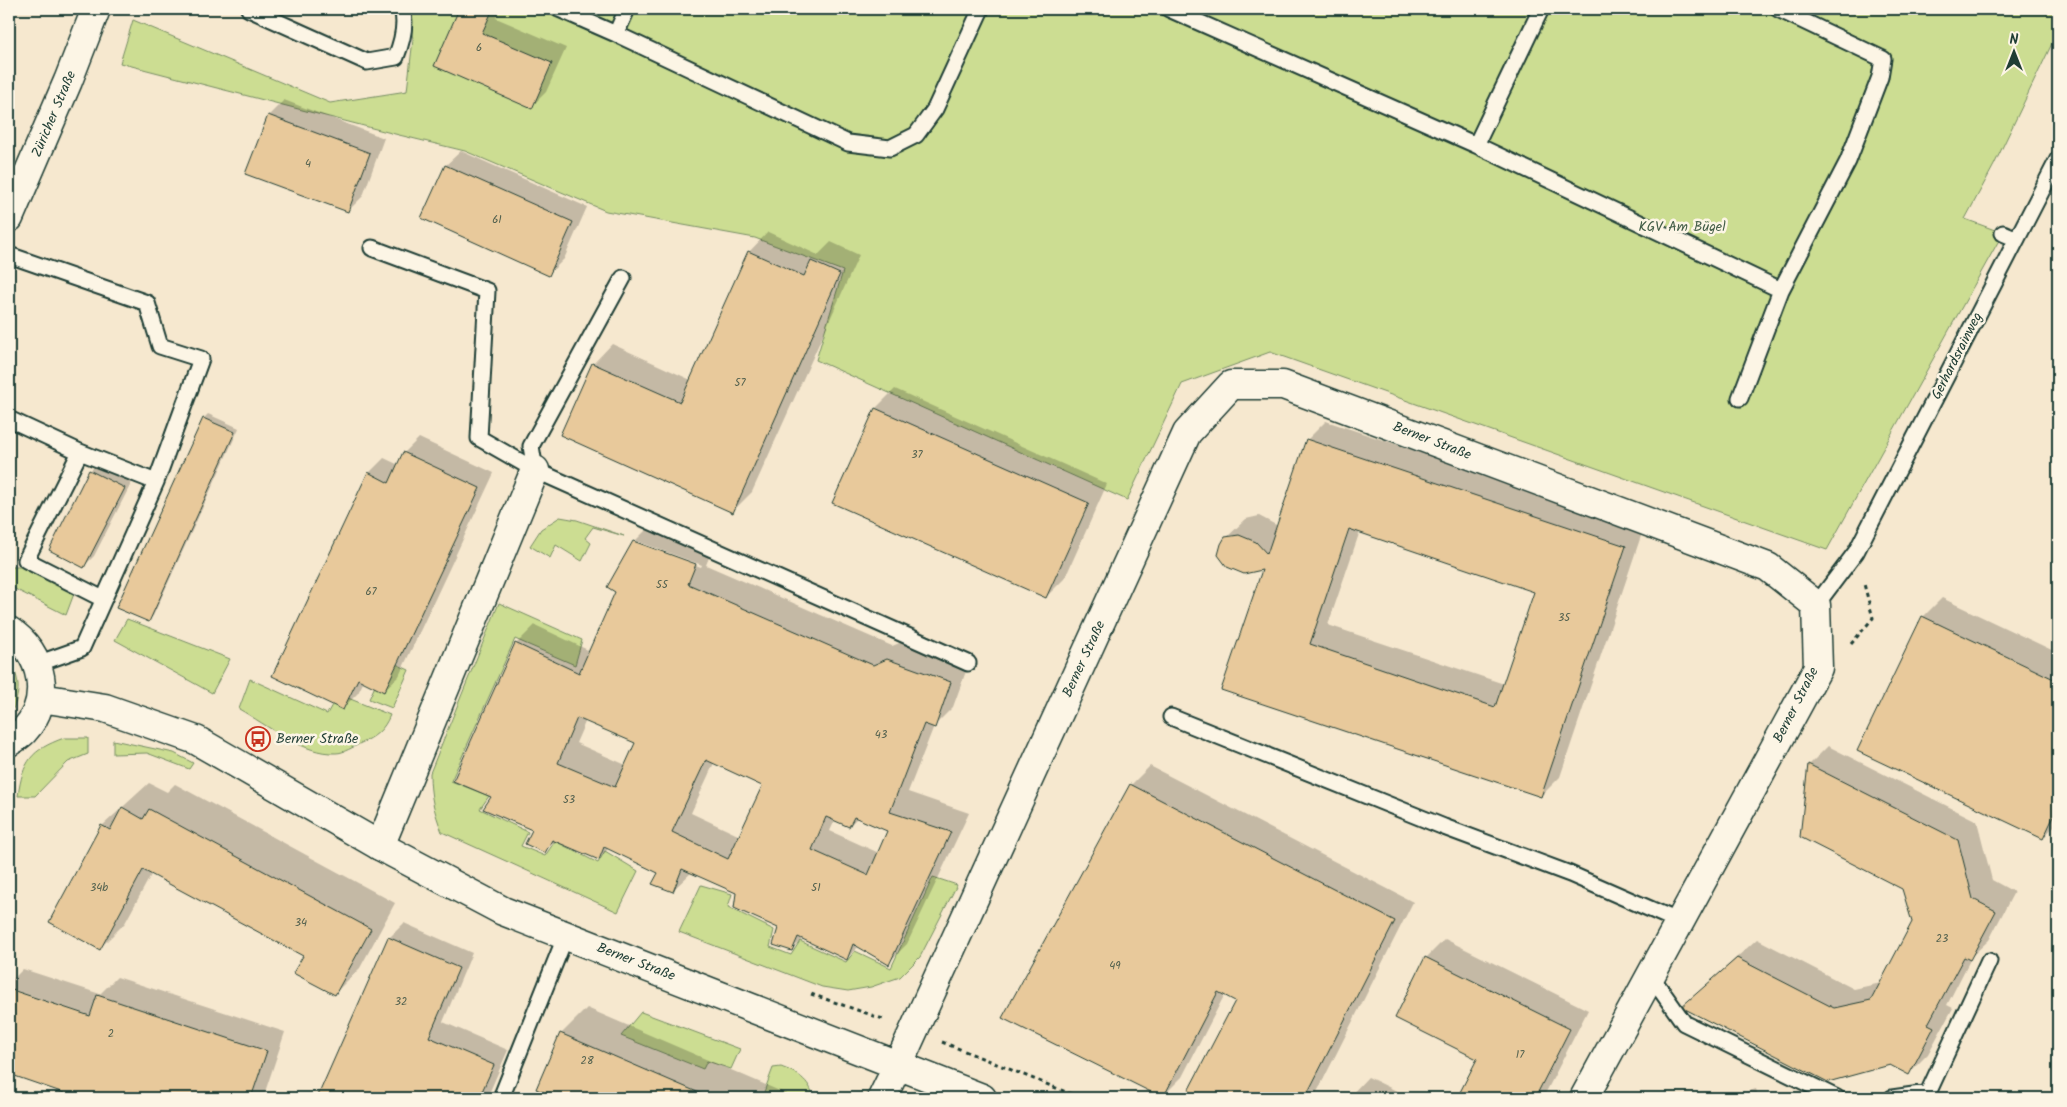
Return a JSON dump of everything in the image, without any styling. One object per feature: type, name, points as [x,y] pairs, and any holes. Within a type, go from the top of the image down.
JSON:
[{"type":"street","name":"Züricher Straße","points":[[9,216],[68,81],[96,9]]},
{"type":"street","name":"Berner Straße","points":[[898,1065],[1187,433],[1231,385],[1283,385],[1759,563],[1768,567],[1816,605],[1818,668],[1584,1098]]},
{"type":"street","points":[[380,846],[535,470]]},
{"type":"street","points":[[9,631],[30,649],[37,664],[41,681],[41,698],[35,716],[24,731],[9,742]]},
{"type":"street","name":"Berner Straße","points":[[41,698],[105,708],[196,740],[380,846],[503,911],[982,1098]]},
{"type":"street","points":[[882,1098],[898,1065]]},
{"type":"lane","points":[[249,9],[367,62],[396,57],[402,40],[404,17],[402,9]]},
{"type":"lane","points":[[559,9],[848,144],[890,148],[916,135],[935,109],[981,9]]},
{"type":"lane","points":[[616,34],[627,9]]},
{"type":"lane","points":[[1169,9],[1476,145],[1781,290]]},
{"type":"lane","points":[[1476,145],[1541,9]]},
{"type":"lane","points":[[1740,398],[1781,290],[1848,161],[1880,77],[1883,58],[1778,9]]},
{"type":"lane","name":"Gerhardsrainweg","points":[[1816,605],[1856,552],[2058,159]]},
{"type":"lane","points":[[2003,233],[2017,239]]},
{"type":"lane","points":[[372,248],[487,291],[479,438],[535,470],[968,663]]},
{"type":"lane","points":[[9,255],[147,303],[160,346],[201,359],[156,482],[82,648],[37,664]]},
{"type":"lane","points":[[535,470],[531,446],[623,278]]},
{"type":"lane","points":[[9,419],[80,452],[156,482]]},
{"type":"lane","points":[[80,452],[26,560],[104,599]]},
{"type":"lane","points":[[1171,717],[1444,827],[1570,874],[1680,922]]},
{"type":"lane","points":[[501,1098],[566,935]]},
{"type":"lane","points":[[1892,1098],[1928,1093],[1989,961]]},
{"type":"lane","points":[[1651,976],[1684,1023],[1837,1098]]},
{"type":"path","points":[[1818,668],[1836,662],[1873,618],[1856,552]]},
{"type":"path","points":[[914,1030],[1081,1098]]},
{"type":"green space","name":"KGV Am Bügel","points":[[408,9],[2058,9],[2058,31],[1994,165],[1965,219],[2003,233],[1827,550],[1270,352],[1182,384],[1127,500],[816,360],[843,271],[755,238],[606,211],[465,151],[120,63],[133,20],[330,103],[407,91],[413,39]]},
{"type":"green space","points":[[560,517],[577,520],[624,536],[593,527],[585,538],[591,543],[582,561],[556,545],[550,558],[530,546],[541,529]]},
{"type":"green space","points":[[9,567],[22,567],[75,591],[66,615],[9,586]]},
{"type":"green space","points":[[499,603],[582,640],[575,665],[515,639],[451,781],[489,796],[480,809],[528,832],[521,846],[545,856],[555,841],[598,863],[605,851],[638,871],[618,912],[442,832],[433,803],[430,773]]},
{"type":"green space","points":[[127,619],[230,659],[212,693],[115,640]]},
{"type":"green space","points":[[387,660],[409,670],[392,708],[369,699]]},
{"type":"green space","points":[[9,663],[16,676],[18,690],[9,716]]},
{"type":"green space","points":[[250,679],[327,714],[338,694],[390,715],[382,729],[375,735],[345,751],[336,753],[311,749],[286,738],[239,709]]},
{"type":"green space","points":[[64,738],[88,738],[88,754],[68,762],[35,796],[18,796],[23,774],[30,758],[44,747]]},
{"type":"green space","points":[[113,740],[174,753],[193,763],[189,769],[147,753],[113,754]]},
{"type":"green space","points":[[933,877],[957,885],[920,957],[900,977],[871,987],[848,991],[822,987],[679,932],[701,885],[732,894],[728,907],[774,930],[770,947],[791,955],[800,941],[846,962],[855,951],[891,968]]},
{"type":"green space","points":[[641,1012],[740,1049],[731,1069],[707,1061],[703,1069],[621,1036]]},
{"type":"green space","points":[[781,1067],[806,1081],[814,1098],[774,1098],[764,1092],[773,1068]]},
{"type":"building","points":[[459,9],[493,9],[482,33],[552,63],[532,109],[434,66]]},
{"type":"building","points":[[268,115],[370,153],[348,212],[245,174]]},
{"type":"building","points":[[445,165],[573,222],[549,276],[421,218]]},
{"type":"building","points":[[748,251],[804,276],[811,261],[840,274],[733,513],[560,435],[592,363],[680,402]]},
{"type":"building","points":[[875,408],[1089,503],[1046,598],[832,503]]},
{"type":"building","points":[[203,418],[235,432],[149,622],[116,608]]},
{"type":"building","points":[[1306,439],[1626,546],[1541,797],[1221,690],[1262,570],[1244,574],[1227,567],[1218,555],[1221,544],[1225,537],[1239,535],[1256,542],[1267,554]],"holes":[[[1349,529],[1534,592],[1495,707],[1310,644]]]},
{"type":"building","points":[[403,452],[480,488],[384,692],[358,679],[343,710],[272,676],[368,472],[389,483]]},
{"type":"building","points":[[89,470],[125,488],[84,568],[49,550]]},
{"type":"building","points":[[633,541],[696,564],[688,584],[873,665],[887,659],[951,682],[935,728],[924,724],[890,812],[951,832],[889,965],[853,944],[847,960],[798,937],[792,951],[773,945],[778,928],[734,908],[736,893],[682,869],[673,892],[652,884],[658,873],[604,847],[599,860],[552,840],[545,853],[525,844],[532,830],[483,809],[491,797],[453,781],[515,643],[579,673],[615,592],[607,587]],"holes":[[[577,718],[635,743],[615,787],[558,763]],[[706,760],[762,786],[728,859],[672,832]],[[826,817],[849,827],[854,817],[887,831],[868,875],[812,850]]]},
{"type":"building","points":[[1922,616],[2058,681],[2058,807],[2043,839],[1857,751]]},
{"type":"building","points":[[1808,764],[1958,840],[1973,899],[1996,911],[1970,960],[1964,957],[1928,1024],[1934,1027],[1909,1075],[1890,1065],[1828,1082],[1681,1007],[1737,958],[1834,1008],[1871,1000],[1912,922],[1902,889],[1800,837]]},
{"type":"building","points":[[1130,784],[1395,921],[1305,1098],[1202,1098],[1188,1091],[1235,1001],[1218,992],[1163,1098],[1002,1018]]},
{"type":"building","points":[[122,807],[143,819],[149,809],[371,929],[335,995],[293,973],[303,956],[143,870],[100,950],[49,922],[101,825],[110,830]]},
{"type":"building","points":[[388,937],[459,968],[429,1037],[494,1065],[479,1098],[317,1098]]},
{"type":"building","points":[[1425,957],[1570,1029],[1535,1098],[1457,1098],[1477,1059],[1395,1018]]},
{"type":"building","points":[[9,989],[90,1016],[97,995],[267,1051],[251,1098],[63,1098],[64,1093],[9,1074]]},
{"type":"building","points":[[560,1033],[711,1098],[557,1098],[536,1089]]},
{"type":"place","name":"Berner Straße","points":[[258,739]]}]
